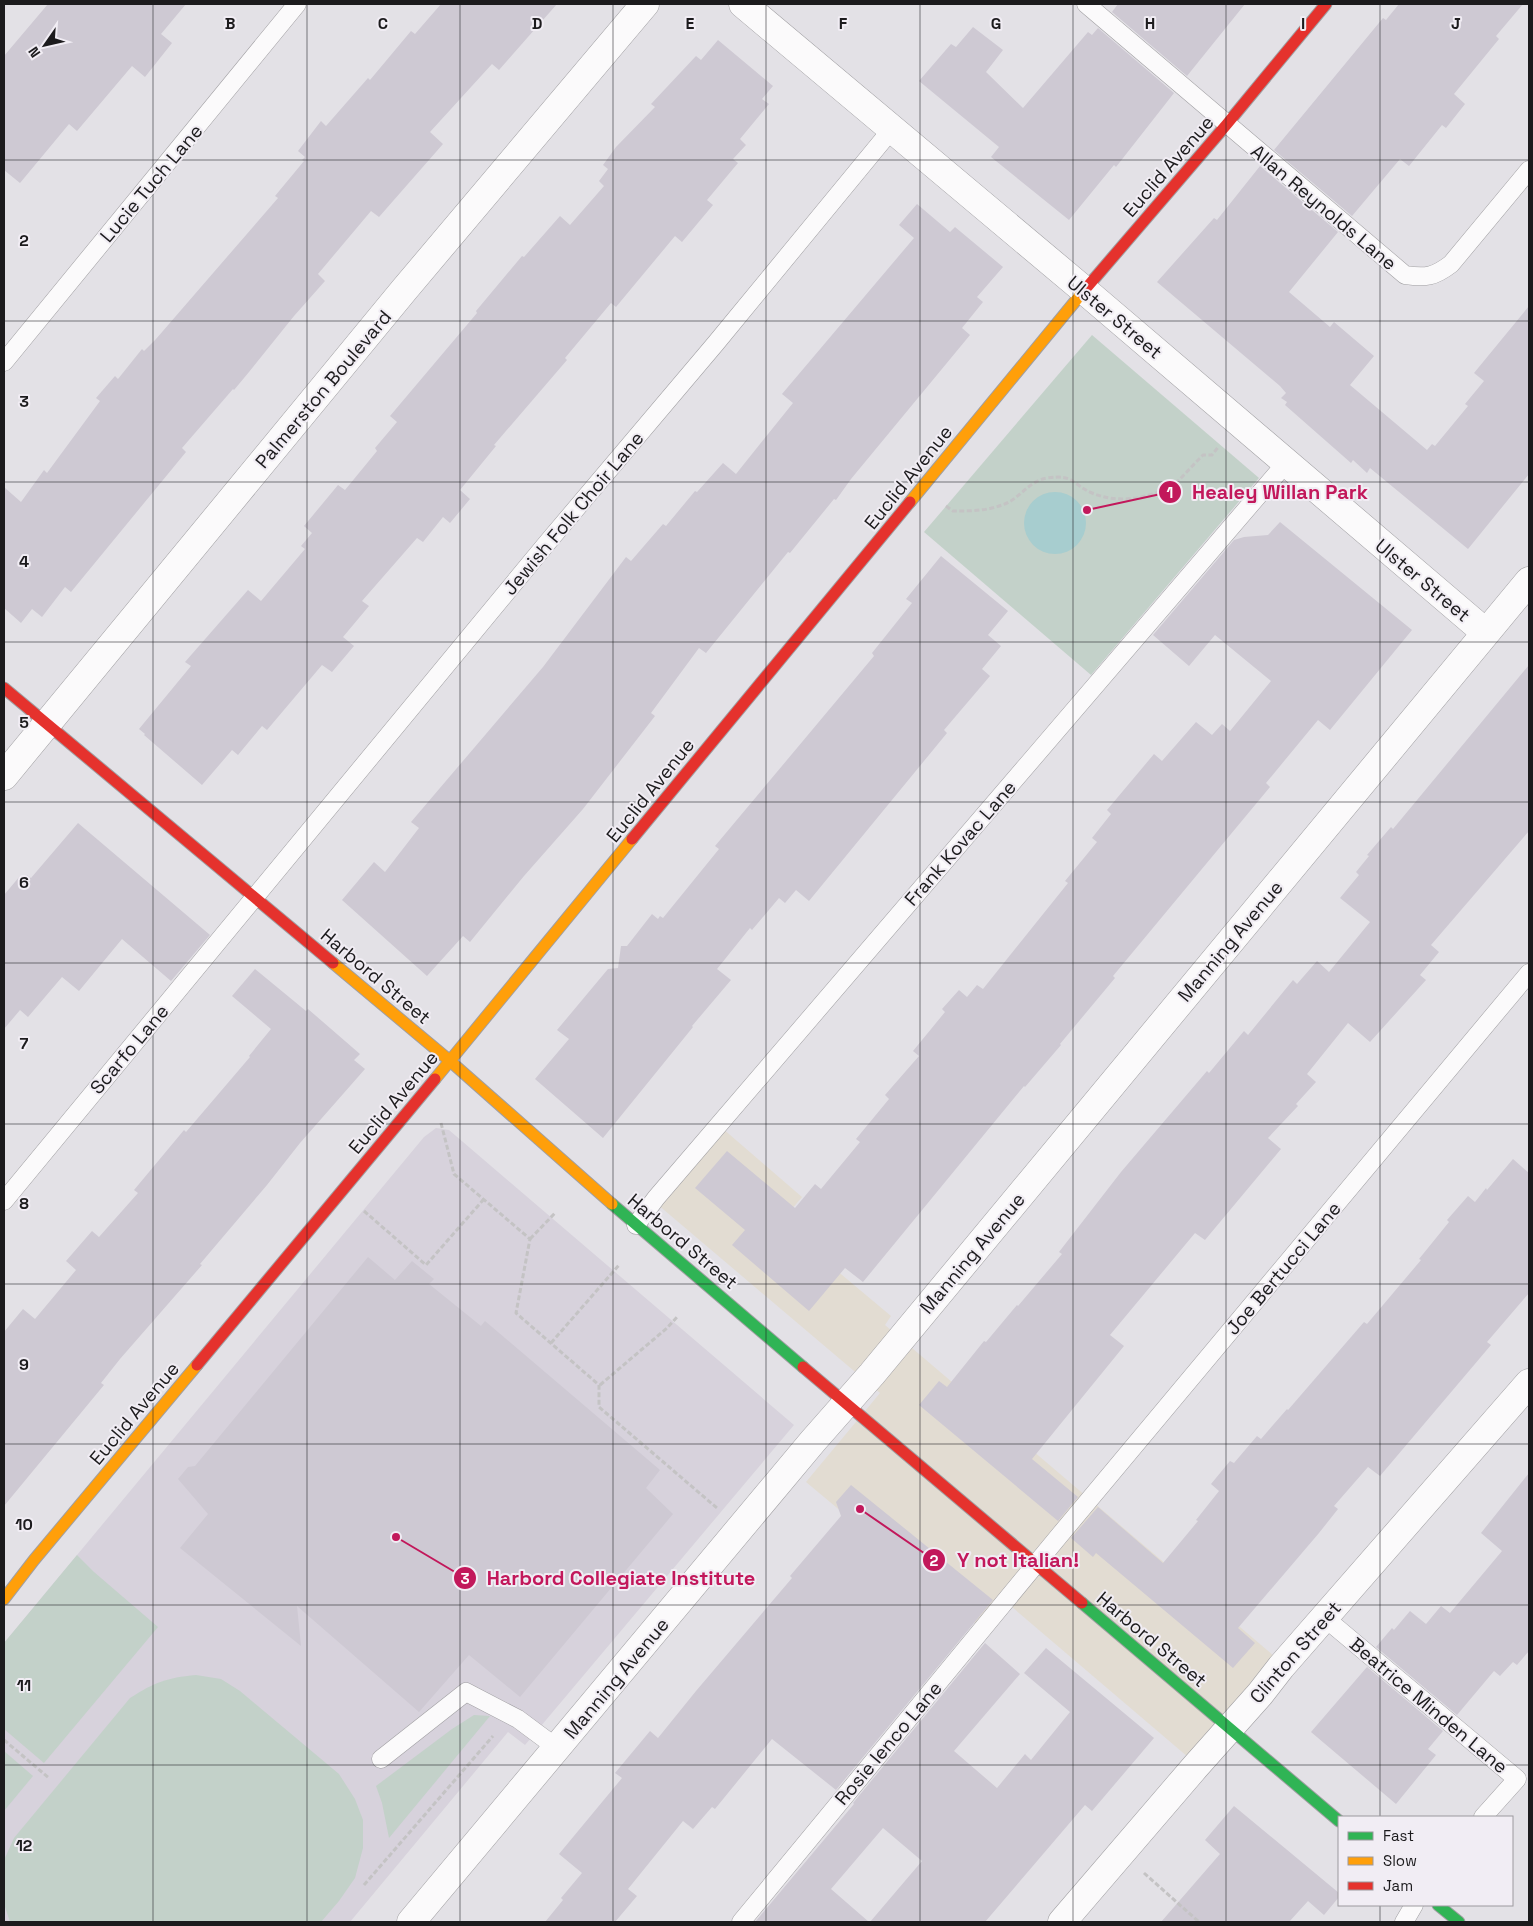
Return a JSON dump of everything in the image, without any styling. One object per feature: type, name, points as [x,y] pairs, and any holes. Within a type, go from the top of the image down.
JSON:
[{"type":"street","name":"Palmerston Boulevard","points":[[4,776],[398,297],[645,4]]},
{"type":"street","name":"Ulster Street","points":[[743,4],[1084,290],[1485,632]]},
{"type":"street","name":"Euclid Avenue","points":[[5,1594],[450,1061],[1084,290],[1227,124],[1326,4]]},
{"type":"street","name":"Manning Avenue","points":[[411,1922],[846,1404],[1529,581]]},
{"type":"street","name":"Harbord Street","points":[[4,688],[450,1061],[636,1225],[1338,1820]]},
{"type":"street","name":"Clinton Street","points":[[1062,1922],[1529,1383]]},
{"type":"street","points":[[1439,1906],[1459,1922]]},
{"type":"lane","name":"Lucie Tuch Lane","points":[[4,362],[297,4]]},
{"type":"lane","name":"Allan Reynolds Lane","points":[[1086,4],[1405,275],[1422,278],[1437,275],[1451,264],[1529,170]]},
{"type":"lane","name":"Jewish Folk Choir Lane","points":[[254,898],[892,129]]},
{"type":"lane","name":"Frank Kovac Lane","points":[[636,1225],[656,1198],[1286,463]]},
{"type":"lane","name":"Scarfo Lane","points":[[4,1201],[254,898]]},
{"type":"lane","name":"Joe Bertucci Lane","points":[[1036,1564],[1529,973]]},
{"type":"lane","name":"Rosie Ienco Lane","points":[[740,1922],[1036,1564]]},
{"type":"lane","name":"Beatrice Minden Lane","points":[[1325,1618],[1517,1779],[1484,1816]]},
{"type":"lane","points":[[381,1759],[466,1692],[511,1715],[557,1748]]},
{"type":"lane","points":[[1404,1922],[1413,1906]]},
{"type":"path","points":[[942,503],[953,512],[972,511],[1003,505],[1030,485],[1044,479],[1057,477],[1070,478],[1091,493],[1106,497],[1128,499],[1151,495],[1179,479],[1203,455],[1212,455],[1223,441]]},
{"type":"path","points":[[441,1123],[454,1174],[530,1239]]},
{"type":"path","points":[[358,1206],[426,1265],[484,1200]]},
{"type":"path","points":[[556,1212],[530,1239],[516,1314],[599,1385],[599,1407],[719,1511]]},
{"type":"path","points":[[551,1343],[618,1265]]},
{"type":"path","points":[[599,1385],[667,1328],[678,1316]]},
{"type":"path","points":[[364,1885],[511,1715]]},
{"type":"path","points":[[4,1740],[49,1778]]},
{"type":"path","points":[[1121,1852],[1199,1922]]},
{"type":"shaded area","points":[[1092,335],[1259,478],[1091,675],[924,532]]},
{"type":"shaded area","points":[[436,1128],[449,1130],[794,1425],[525,1745],[508,1732],[350,1922],[4,1922],[4,1643],[424,1137]]},
{"type":"shaded area","points":[[722,1128],[802,1197],[780,1223],[891,1316],[885,1325],[1281,1662],[1195,1763],[1012,1607],[988,1634],[806,1482],[880,1393],[657,1204]]},
{"type":"shaded area","points":[[77,1555],[158,1627],[44,1763],[4,1729],[4,1643]]},
{"type":"shaded area","points":[[196,1675],[221,1679],[240,1691],[339,1774],[355,1799],[363,1820],[363,1848],[355,1878],[339,1901],[321,1922],[10,1922],[4,1904],[4,1860],[14,1838],[130,1698],[161,1682]]},
{"type":"shaded area","points":[[474,1715],[490,1716],[389,1838],[382,1803],[376,1786],[452,1729]]},
{"type":"shaded area","points":[[4,1751],[33,1776],[4,1811]]},
{"type":"water","points":[[1055,492],[1067,494],[1077,501],[1084,511],[1086,523],[1084,535],[1077,545],[1067,552],[1055,554],[1043,552],[1033,545],[1026,535],[1024,523],[1026,511],[1033,501],[1043,494]]},
{"type":"building","points":[[48,4],[186,4],[161,34],[172,43],[145,77],[132,66],[77,131],[69,124],[20,183],[4,170],[4,56]]},
{"type":"building","points":[[441,4],[557,4],[499,70],[492,64],[430,132],[443,144],[379,217],[371,211],[318,274],[325,281],[234,390],[182,448],[186,452],[71,592],[65,587],[42,617],[32,609],[21,623],[4,608],[4,487],[21,502],[44,470],[47,473],[100,401],[96,398],[115,376],[118,379],[142,349],[144,351],[156,339],[278,198],[275,196],[304,161],[302,160],[305,157],[298,151],[321,121],[326,126],[368,78],[370,80],[411,31],[415,34]]},
{"type":"building","points":[[1118,4],[1245,4],[1187,76],[1112,12]]},
{"type":"building","points":[[1399,4],[1523,4],[1496,36],[1499,39],[1454,94],[1465,104],[1446,128],[1442,125],[1409,166],[1400,159],[1352,216],[1274,150],[1383,18],[1386,20]]},
{"type":"building","points":[[973,27],[1003,50],[986,72],[1023,108],[1088,32],[1092,35],[1098,28],[1174,93],[1116,167],[1114,165],[1069,220],[991,157],[999,147],[919,81],[951,44],[956,47]]},
{"type":"building","points":[[718,40],[773,86],[762,99],[769,104],[740,139],[746,145],[733,159],[738,163],[707,200],[713,205],[682,242],[675,236],[616,307],[611,303],[565,358],[567,360],[494,445],[496,446],[460,490],[470,499],[450,523],[443,517],[423,542],[417,538],[362,601],[369,606],[343,637],[354,646],[332,672],[322,665],[267,730],[262,726],[238,755],[232,750],[202,785],[139,729],[191,666],[185,662],[248,590],[261,601],[305,549],[301,546],[312,533],[304,526],[338,485],[345,490],[377,451],[375,448],[397,422],[390,416],[477,313],[476,311],[522,256],[524,257],[560,216],[570,225],[604,186],[599,181],[608,169],[603,165],[616,147],[655,107],[651,104],[696,56],[701,60]]},
{"type":"building","points":[[1260,166],[1338,232],[1289,292],[1330,327],[1334,322],[1374,356],[1350,385],[1427,450],[1432,444],[1435,446],[1468,406],[1465,404],[1484,381],[1474,373],[1529,306],[1529,474],[1468,549],[1370,468],[1367,473],[1353,460],[1351,463],[1285,405],[1287,402],[1281,398],[1286,393],[1280,386],[1157,282],[1214,218],[1217,220]]},
{"type":"building","points":[[917,204],[950,232],[955,227],[1003,267],[977,297],[983,302],[962,328],[970,335],[851,479],[836,500],[834,499],[790,553],[788,552],[706,653],[699,648],[651,713],[655,716],[583,809],[524,876],[470,942],[463,936],[427,976],[342,900],[374,862],[385,872],[419,828],[411,822],[543,667],[626,557],[631,561],[663,524],[666,526],[695,491],[697,492],[723,463],[736,474],[793,403],[782,394],[914,238],[899,225]]},
{"type":"building","points":[[1280,522],[1412,630],[1330,730],[1318,720],[1266,783],[1270,787],[1113,976],[1115,978],[1061,1045],[1024,1086],[863,1282],[845,1268],[809,1311],[732,1245],[745,1230],[695,1188],[727,1151],[795,1208],[815,1184],[821,1189],[860,1142],[856,1139],[889,1099],[885,1095],[919,1056],[913,1051],[945,1012],[942,1009],[959,990],[967,997],[977,985],[983,989],[1068,883],[1065,881],[1097,842],[1092,838],[1111,814],[1107,810],[1154,754],[1162,761],[1196,722],[1212,735],[1222,724],[1230,731],[1271,681],[1215,635],[1189,666],[1153,635],[1234,540],[1244,537],[1268,535]]},
{"type":"building","points":[[941,556],[1008,611],[988,635],[1001,646],[982,669],[990,676],[944,730],[947,733],[809,901],[796,890],[785,903],[779,898],[752,930],[750,928],[717,969],[731,980],[603,1138],[535,1079],[569,1039],[557,1030],[608,969],[618,968],[621,946],[627,946],[652,914],[658,919],[660,916],[663,918],[719,849],[715,846],[874,656],[872,653],[912,603],[906,599]]},
{"type":"building","points":[[1529,665],[1529,831],[1431,945],[1439,952],[1420,975],[1426,980],[1370,1042],[1348,1023],[1307,1074],[1316,1082],[1296,1104],[1298,1106],[1268,1138],[1281,1149],[1205,1240],[1195,1233],[1110,1335],[1124,1346],[1032,1459],[1078,1497],[1058,1521],[919,1405],[939,1381],[947,1387],[984,1341],[986,1342],[1018,1306],[1062,1254],[1059,1252],[1121,1172],[1207,1071],[1209,1073],[1244,1031],[1248,1035],[1293,980],[1297,984],[1317,961],[1329,972],[1370,922],[1340,898],[1359,875],[1356,872],[1369,856],[1367,855],[1391,827],[1393,829]]},
{"type":"building","points":[[78,823],[210,935],[171,981],[122,939],[79,991],[62,977],[28,1017],[20,1010],[4,1029],[4,895],[20,876],[24,878],[27,875],[31,878]]},
{"type":"building","points":[[255,969],[306,1011],[308,1009],[360,1054],[354,1060],[365,1069],[300,1143],[200,1264],[202,1265],[120,1359],[101,1383],[104,1385],[4,1506],[4,1332],[23,1309],[35,1319],[76,1270],[66,1261],[92,1231],[99,1237],[138,1193],[134,1190],[184,1130],[186,1132],[250,1057],[271,1029],[232,996]]},
{"type":"building","points":[[1513,1159],[1529,1173],[1529,1293],[1487,1342],[1491,1345],[1380,1476],[1368,1467],[1334,1506],[1338,1509],[1238,1628],[1255,1643],[1233,1668],[1096,1553],[1093,1557],[1071,1538],[1098,1507],[1163,1563],[1198,1521],[1196,1520],[1219,1491],[1211,1484],[1230,1461],[1234,1463],[1257,1436],[1261,1439],[1364,1322],[1367,1324],[1421,1260],[1419,1259],[1449,1222],[1447,1220],[1468,1196],[1475,1202]]},
{"type":"building","points":[[368,1257],[395,1280],[412,1261],[434,1279],[429,1284],[481,1326],[485,1321],[660,1470],[646,1488],[673,1514],[520,1697],[469,1655],[419,1712],[297,1606],[301,1646],[180,1548],[208,1514],[178,1479],[188,1467],[195,1466]]},
{"type":"building","points":[[1529,1473],[1529,1651],[1517,1665],[1513,1662],[1500,1676],[1494,1671],[1457,1715],[1376,1647],[1410,1611],[1426,1624],[1441,1606],[1450,1613],[1502,1551],[1481,1533]]},
{"type":"building","points":[[851,1485],[993,1600],[836,1790],[772,1739],[715,1809],[712,1807],[693,1829],[683,1821],[628,1889],[637,1896],[615,1922],[545,1922],[563,1900],[561,1898],[582,1873],[559,1854],[622,1778],[615,1773],[650,1731],[658,1738],[792,1578],[790,1576],[841,1516],[836,1502]]},
{"type":"building","points":[[985,1643],[1020,1674],[954,1751],[997,1788],[1025,1754],[1031,1760],[1070,1712],[1024,1673],[1046,1648],[1154,1738],[1092,1811],[1085,1805],[985,1922],[870,1922],[922,1861],[883,1828],[831,1889],[869,1922],[755,1922],[854,1804]]},
{"type":"building","points":[[1367,1667],[1443,1731],[1428,1749],[1436,1755],[1396,1804],[1311,1732]]},
{"type":"building","points":[[1234,1806],[1338,1892],[1338,1898],[1324,1915],[1308,1901],[1289,1922],[1161,1922],[1220,1854],[1205,1840]]},
{"type":"traffic: fast","points":[[612,1204],[803,1367]]},
{"type":"traffic: fast","points":[[1082,1603],[1338,1820]]},
{"type":"traffic: fast","points":[[1439,1906],[1459,1922]]},
{"type":"traffic: slow","points":[[910,502],[1082,293]]},
{"type":"traffic: slow","points":[[435,1079],[632,839]]},
{"type":"traffic: slow","points":[[333,963],[450,1061],[612,1204]]},
{"type":"traffic: slow","points":[[4,1599],[34,1560],[197,1365]]},
{"type":"traffic: jam","points":[[1082,293],[1227,124],[1326,4]]},
{"type":"traffic: jam","points":[[632,839],[910,502]]},
{"type":"traffic: jam","points":[[4,688],[333,963]]},
{"type":"traffic: jam","points":[[197,1365],[435,1079]]},
{"type":"traffic: jam","points":[[803,1367],[1082,1603]]},
{"type":"place","name":"Healey Willan Park","points":[[1087,510]]},
{"type":"place","name":"Y not Italian!","points":[[860,1509]]},
{"type":"place","name":"Harbord Collegiate Institute","points":[[396,1537]]}]
